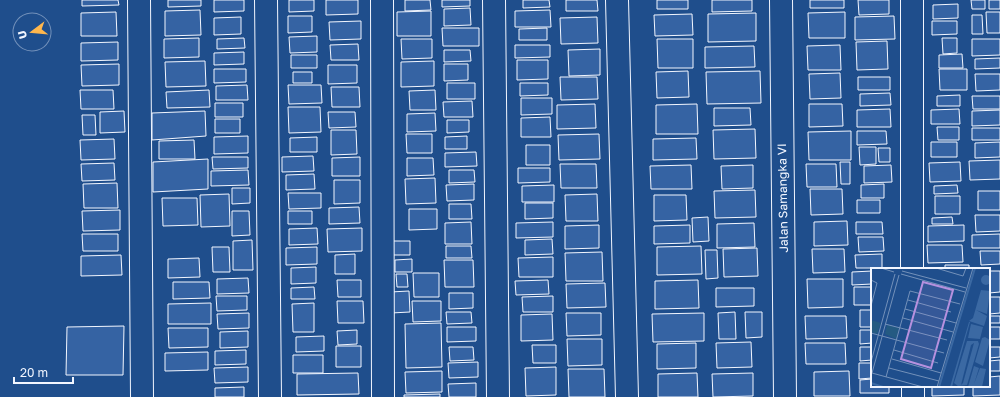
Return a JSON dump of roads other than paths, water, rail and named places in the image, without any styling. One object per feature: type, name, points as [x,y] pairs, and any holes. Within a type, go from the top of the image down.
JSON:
[{"type":"street","points":[[139,0],[142,397]]},
{"type":"street","points":[[266,0],[270,397]]},
{"type":"street","points":[[382,0],[383,397]]},
{"type":"street","points":[[494,0],[498,397]]},
{"type":"street","points":[[617,0],[627,397]]},
{"type":"street","name":"Jalan Samangka VI","points":[[782,0],[785,397]]},
{"type":"street","points":[[912,0],[912,268]]}]
